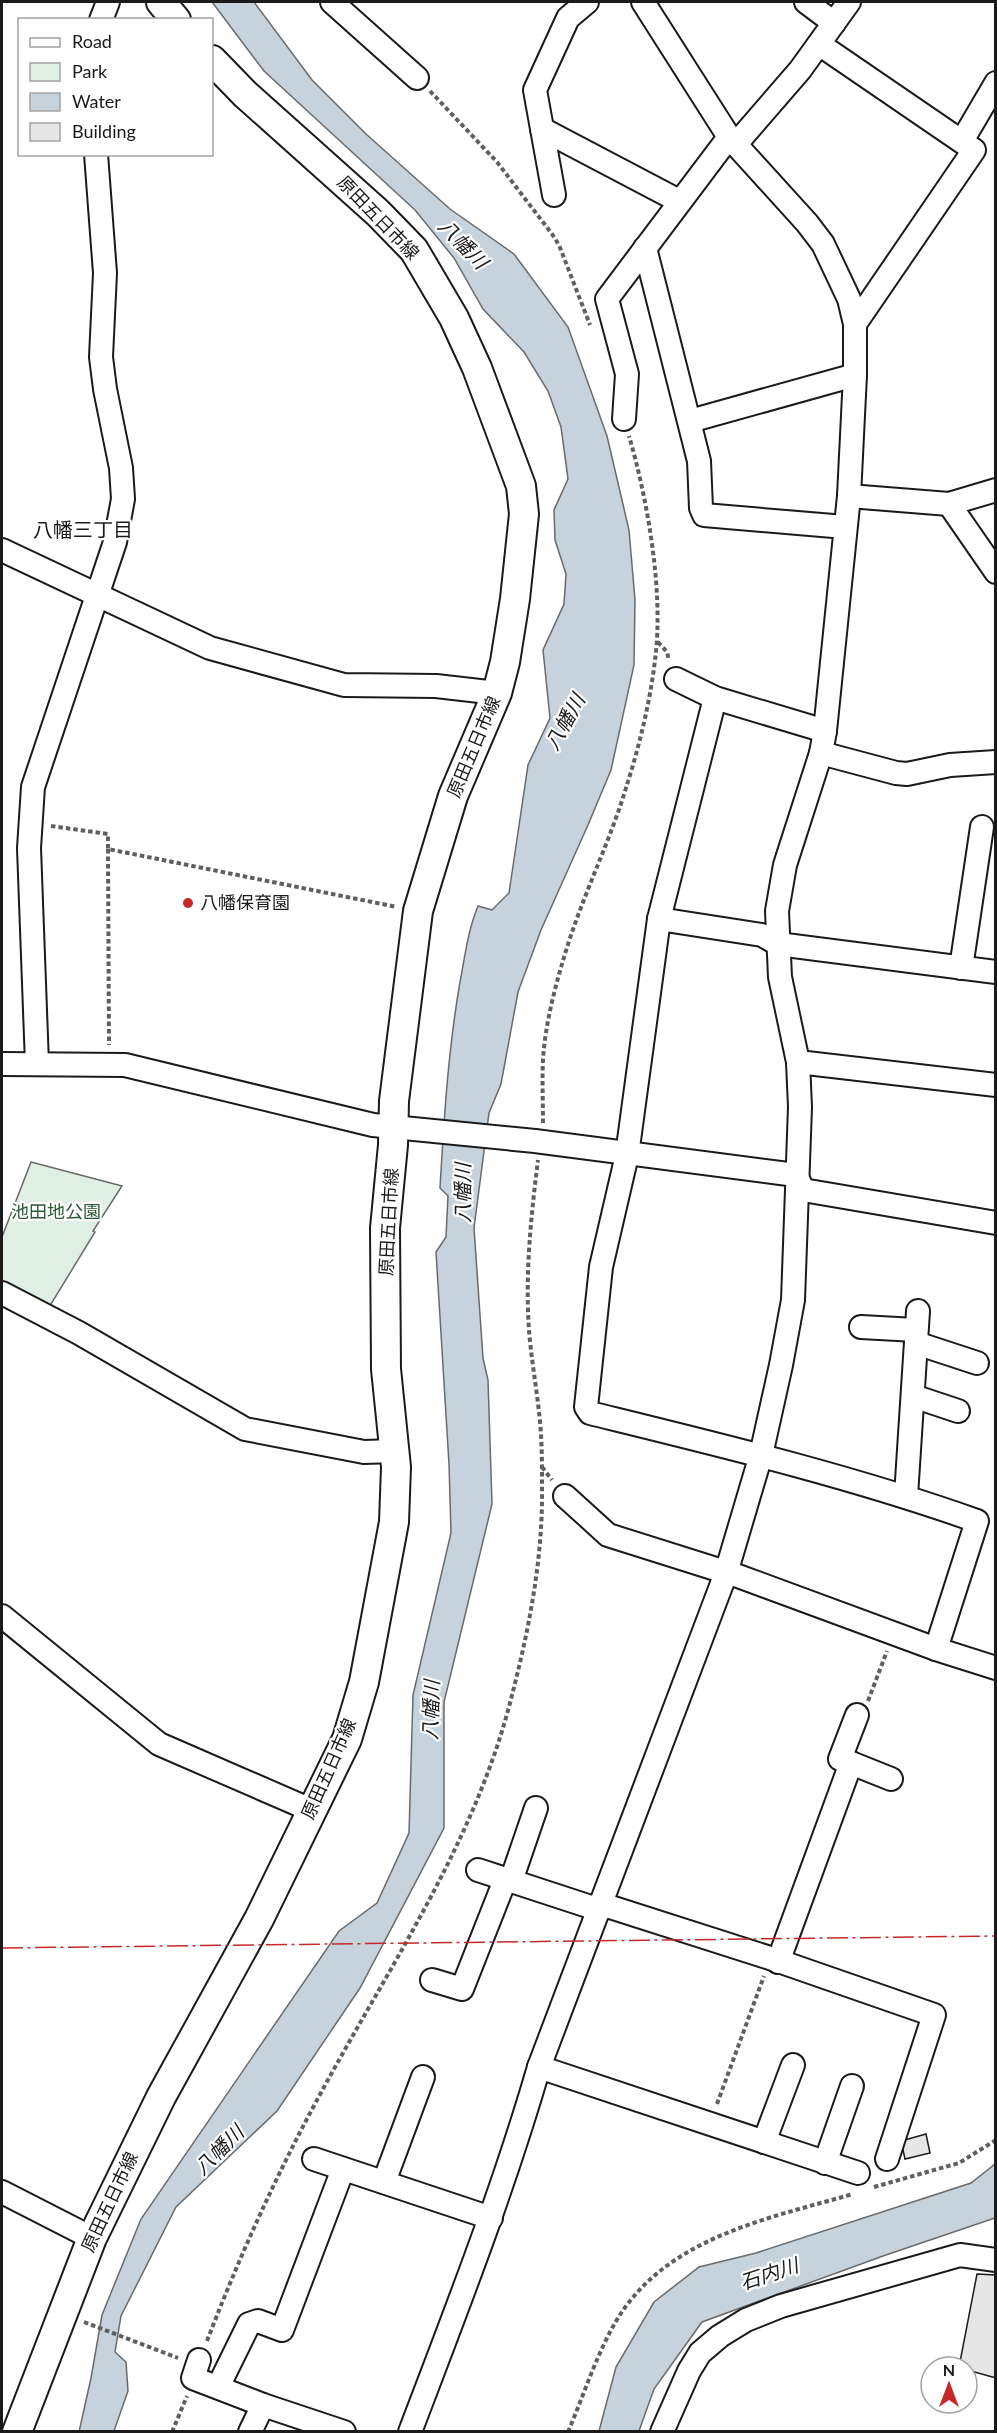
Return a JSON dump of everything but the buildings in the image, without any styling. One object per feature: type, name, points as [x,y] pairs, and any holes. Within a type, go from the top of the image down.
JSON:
[{"type":"main road","points":[[160,2],[174,18]]},
{"type":"main road","name":"原田五日市線","points":[[16,2432],[92,2238],[161,2097],[259,1919],[347,1739],[364,1682],[394,1522],[396,1486],[386,1369],[385,1240],[398,1128],[394,1101],[418,911],[453,796],[497,693],[505,662],[515,599],[524,514],[521,486],[477,368],[454,318],[414,250],[378,213],[245,94],[213,61]]},
{"type":"street","points":[[102,18],[108,2]]},
{"type":"street","points":[[332,2],[417,78]]},
{"type":"street","points":[[554,195],[535,90],[568,18],[587,2]]},
{"type":"street","points":[[410,2432],[491,2218],[539,2067],[726,1573],[761,1455],[793,1300],[800,1107],[798,1062],[780,977],[777,911],[785,865],[823,742],[849,496],[855,324],[849,299],[823,244],[733,140],[643,2]]},
{"type":"street","points":[[806,2],[834,23]]},
{"type":"street","points":[[624,419],[627,374],[607,299],[679,201],[733,140],[780,96],[849,2]]},
{"type":"street","points":[[819,44],[974,150],[855,324]]},
{"type":"street","points":[[962,141],[996,83]]},
{"type":"street","points":[[542,129],[679,201]]},
{"type":"street","points":[[37,1064],[29,848],[33,788],[115,542],[123,499],[101,357],[105,273],[96,156]]},
{"type":"street","points":[[645,248],[699,461],[701,508],[704,515],[845,527]]},
{"type":"street","points":[[690,421],[855,375]]},
{"type":"street","points":[[849,496],[950,504],[996,490]]},
{"type":"street","points":[[950,504],[996,572]]},
{"type":"street","points":[[2,550],[210,648],[332,683],[365,686],[436,686],[497,693]]},
{"type":"street","points":[[676,679],[896,773],[907,774],[950,765],[996,762]]},
{"type":"street","points":[[716,698],[659,920],[627,1155],[601,1267],[586,1407],[590,1413],[761,1455],[906,1496],[977,1521],[936,1649]]},
{"type":"street","points":[[961,968],[982,827]]},
{"type":"street","points":[[659,920],[762,935],[778,944],[996,972]]},
{"type":"street","points":[[798,1062],[996,1085]]},
{"type":"street","points":[[2,1064],[125,1065],[373,1125],[539,1143],[796,1176]]},
{"type":"street","points":[[796,1176],[803,1190],[996,1222]]},
{"type":"street","points":[[2,1293],[79,1333],[245,1429],[364,1452],[394,1451]]},
{"type":"street","points":[[861,1327],[917,1328],[977,1363]]},
{"type":"street","points":[[906,1496],[917,1328]]},
{"type":"street","points":[[913,1396],[958,1411]]},
{"type":"street","points":[[565,1496],[608,1535],[738,1576],[936,1649],[996,1668]]},
{"type":"street","points":[[2,1616],[159,1744],[311,1810]]},
{"type":"street","points":[[862,1709],[840,1759],[891,1779]]},
{"type":"street","points":[[774,1960],[850,1763]]},
{"type":"street","points":[[432,1980],[462,1989],[536,1808]]},
{"type":"street","points":[[478,1870],[774,1960],[934,2014],[887,2159]]},
{"type":"street","points":[[764,2142],[793,2065]]},
{"type":"street","points":[[539,2067],[825,2163],[860,2185]]},
{"type":"street","points":[[384,2182],[423,2077]]},
{"type":"street","points":[[825,2163],[852,2086]]},
{"type":"street","points":[[314,2159],[491,2218]]},
{"type":"street","points":[[218,2387],[249,2324],[258,2321],[282,2330],[343,2169]]},
{"type":"street","points":[[2,2193],[92,2238]]},
{"type":"street","points":[[662,2432],[689,2371],[700,2353],[720,2336],[746,2320],[781,2306],[960,2255],[996,2260]]},
{"type":"street","points":[[191,2365],[218,2387],[263,2405],[344,2432]]},
{"type":"street","points":[[250,2432],[263,2405]]},
{"type":"path","points":[[417,78],[497,162],[552,234],[559,245],[592,329]]},
{"type":"path","points":[[172,2432],[191,2365],[277,2175],[462,1839],[500,1740],[524,1641],[536,1582],[543,1490],[540,1416],[529,1331],[528,1288],[543,1059],[548,1025],[565,955],[588,886],[626,789],[645,719],[657,642],[656,598],[650,535],[636,461],[624,419]]},
{"type":"path","points":[[30,823],[108,834],[109,1064]]},
{"type":"path","points":[[108,849],[418,911]]},
{"type":"path","points":[[862,1709],[894,1634]]},
{"type":"path","points":[[710,2124],[774,1960]]},
{"type":"path","points":[[568,2432],[614,2325],[633,2297],[655,2275],[704,2242],[860,2185],[959,2163],[996,2140]]},
{"type":"path","points":[[77,2319],[191,2365]]},
{"type":"green space","name":"池田地公園","points":[[31,1162],[122,1186],[48,1309],[2,1285],[2,1237]]},
{"type":"water","name":"八幡川","points":[[212,2],[254,2],[312,80],[366,134],[450,209],[514,254],[568,327],[607,436],[629,530],[635,600],[634,665],[611,770],[541,930],[518,992],[501,1084],[489,1113],[474,1228],[483,1358],[488,1380],[492,1504],[444,1702],[444,1828],[360,1988],[277,2111],[176,2207],[121,2316],[115,2352],[126,2362],[128,2391],[114,2431],[79,2432],[102,2315],[141,2219],[339,1931],[377,1903],[409,1833],[413,1695],[451,1533],[436,1252],[446,1237],[448,1196],[440,1188],[452,1034],[467,943],[478,906],[492,910],[509,893],[528,765],[550,718],[543,650],[564,604],[566,574],[555,540],[554,510],[568,479],[561,427],[548,391],[524,352],[483,309],[454,258],[415,210],[264,71]]},
{"type":"water","name":"石内川","points":[[995,2164],[995,2218],[702,2322],[654,2389],[639,2431],[599,2431],[616,2367],[654,2302],[699,2267],[756,2253],[971,2183]]},
{"type":"power","points":[[2,1948],[996,1936]]},
{"type":"place","name":"八幡保育園","points":[[188,903]]},
{"type":"district","name":"八幡三丁目","points":[[83,530]]}]
